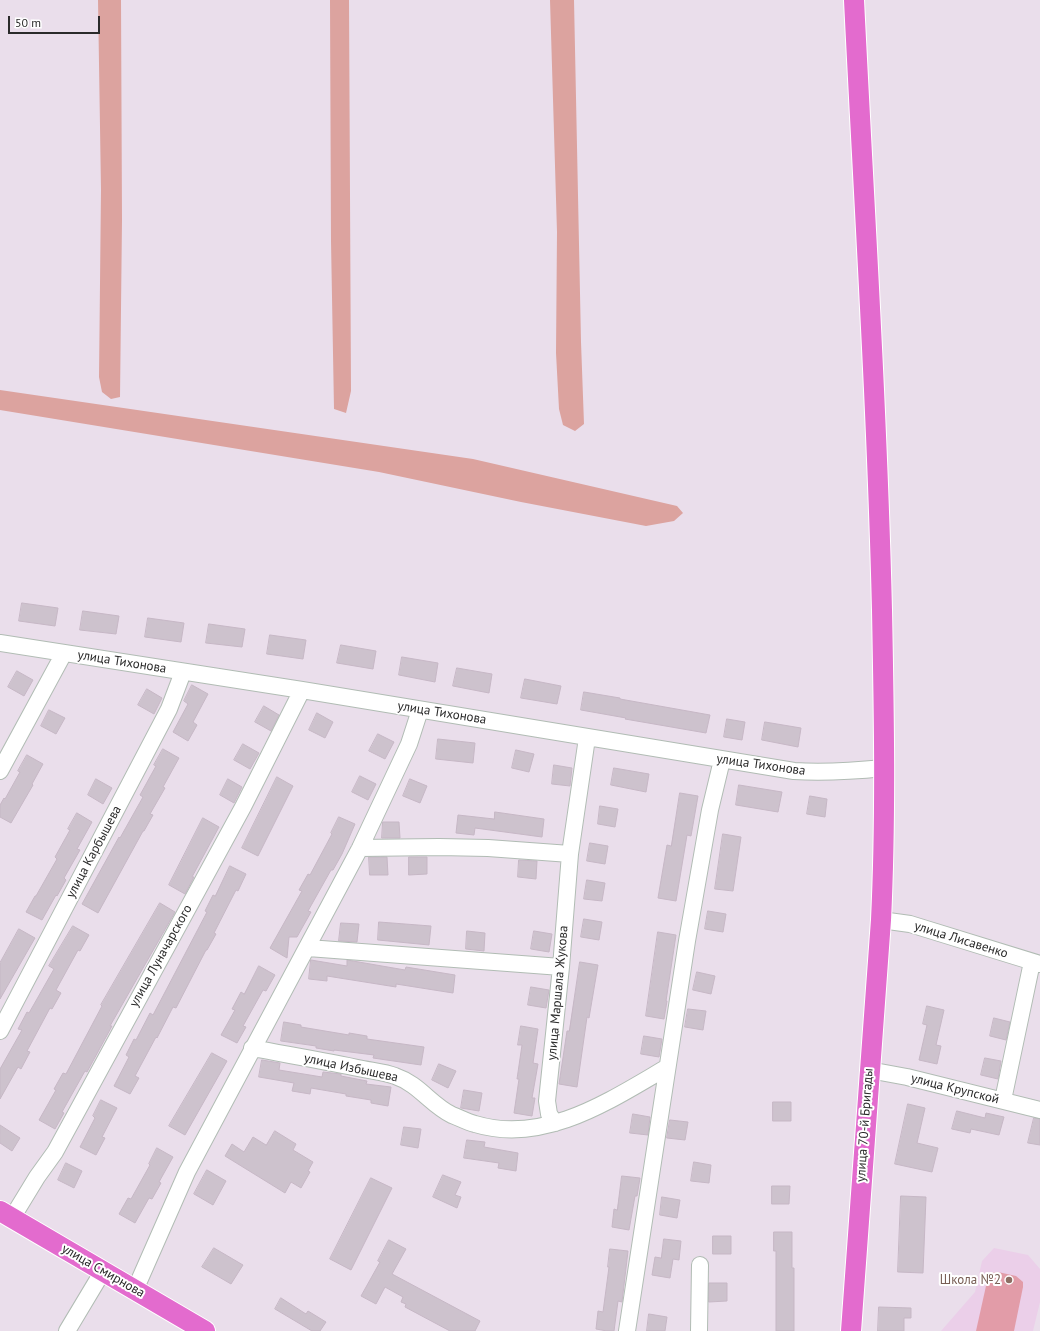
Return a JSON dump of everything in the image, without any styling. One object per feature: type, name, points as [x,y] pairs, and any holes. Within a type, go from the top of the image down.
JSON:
[{"type":"main road","name":"улица 70-й Бригады","points":[[851,1331],[881,920],[883,881],[884,768],[880,532],[854,0]]},
{"type":"main road","name":"улица Смирнова","points":[[6,1215],[205,1331]]},
{"type":"street","name":"улица Тихонова","points":[[0,643],[302,690],[794,771],[853,772],[884,768]]},
{"type":"street","points":[[0,771],[64,653]]},
{"type":"street","name":"улица Карбышева","points":[[0,1031],[169,709],[183,672]]},
{"type":"street","name":"улица Луначарского","points":[[6,1215],[37,1177],[58,1145],[243,807],[302,690]]},
{"type":"street","points":[[135,1290],[187,1172],[252,1048],[308,948],[360,848],[409,744],[420,710]]},
{"type":"street","name":"улица Маршала Жукова","points":[[555,1123],[549,1114],[547,1101],[561,967],[570,854],[587,738]]},
{"type":"street","points":[[627,1331],[666,1068],[707,826],[722,760]]},
{"type":"street","points":[[360,848],[488,848],[570,854]]},
{"type":"street","name":"улица Лисавенко","points":[[881,920],[910,924],[1036,963]]},
{"type":"street","points":[[308,948],[561,967]]},
{"type":"street","points":[[1003,1100],[1036,963]]},
{"type":"street","name":"улица Избышева","points":[[252,1048],[346,1065],[395,1076],[412,1084],[445,1111],[474,1124],[496,1129],[520,1130],[555,1123]]},
{"type":"street","points":[[555,1123],[579,1116],[598,1107],[666,1068]]},
{"type":"street","name":"улица Крупской","points":[[869,1070],[907,1077],[1040,1110]]},
{"type":"street","points":[[699,1331],[700,1266]]},
{"type":"street","points":[[67,1331],[103,1271]]},
{"type":"shaded area","points":[[98,0],[121,0],[122,220],[120,397],[111,399],[102,392],[99,377],[101,190]]},
{"type":"shaded area","points":[[330,0],[349,0],[351,391],[346,413],[334,409],[331,241]]},
{"type":"shaded area","points":[[550,0],[574,0],[584,424],[575,431],[563,425],[559,409],[556,353],[557,232]]},
{"type":"shaded area","points":[[0,390],[473,459],[677,506],[683,513],[674,521],[646,526],[521,502],[379,472],[0,410]]},
{"type":"shaded area","name":"Школа №2","points":[[994,1248],[1028,1255],[1040,1269],[1040,1302],[1033,1331],[941,1331],[975,1292],[982,1261]]},
{"type":"shaded area","points":[[998,1272],[1016,1276],[1023,1282],[1014,1331],[976,1331],[988,1277],[992,1273]]},
{"type":"building","points":[[22,603],[58,608],[55,626],[19,621]]},
{"type":"building","points":[[83,611],[119,616],[116,634],[80,630]]},
{"type":"building","points":[[148,618],[184,623],[181,642],[145,637]]},
{"type":"building","points":[[209,624],[245,629],[242,647],[206,643]]},
{"type":"building","points":[[270,635],[306,640],[303,659],[267,654]]},
{"type":"building","points":[[341,645],[376,651],[373,669],[337,663]]},
{"type":"building","points":[[402,657],[438,663],[435,682],[399,675]]},
{"type":"building","points":[[457,668],[492,674],[489,693],[453,686]]},
{"type":"building","points":[[17,671],[33,680],[24,696],[8,687]]},
{"type":"building","points":[[525,679],[561,686],[557,704],[521,698]]},
{"type":"building","points":[[192,685],[208,694],[193,722],[197,725],[188,741],[173,732],[188,704],[184,701]]},
{"type":"building","points":[[147,689],[162,698],[154,714],[138,705]]},
{"type":"building","points":[[584,692],[710,715],[706,733],[581,710]]},
{"type":"building","points":[[264,706],[279,715],[271,731],[255,722]]},
{"type":"building","points":[[49,710],[65,718],[56,734],[41,726]]},
{"type":"building","points":[[317,713],[333,722],[325,738],[309,730]]},
{"type":"building","points":[[727,719],[745,722],[742,740],[724,737]]},
{"type":"building","points":[[765,722],[801,728],[798,747],[762,740]]},
{"type":"building","points":[[378,734],[394,742],[385,759],[369,751]]},
{"type":"building","points":[[438,739],[475,743],[473,763],[436,759]]},
{"type":"building","points":[[243,744],[259,753],[250,769],[234,760]]},
{"type":"building","points":[[163,749],[179,758],[163,787],[165,788],[150,814],[153,815],[98,913],[82,904],[143,797],[140,795],[156,766],[154,765]]},
{"type":"building","points":[[516,750],[534,754],[529,772],[512,768]]},
{"type":"building","points":[[27,755],[43,764],[32,784],[33,785],[11,823],[0,817],[0,805],[20,772],[18,771]]},
{"type":"building","points":[[554,765],[572,768],[570,786],[552,784]]},
{"type":"building","points":[[614,768],[649,774],[646,792],[611,785]]},
{"type":"building","points":[[360,776],[376,784],[368,800],[352,792]]},
{"type":"building","points":[[277,777],[293,786],[258,856],[242,848]]},
{"type":"building","points":[[96,779],[112,788],[103,804],[88,795]]},
{"type":"building","points":[[228,779],[242,787],[234,803],[220,795]]},
{"type":"building","points":[[410,779],[427,786],[420,803],[403,796]]},
{"type":"building","points":[[739,785],[782,792],[778,812],[736,805]]},
{"type":"building","points":[[680,793],[698,796],[691,836],[687,835],[676,901],[658,898],[667,845],[671,846]]},
{"type":"building","points":[[810,796],[827,799],[825,817],[807,814]]},
{"type":"building","points":[[600,806],[618,809],[615,827],[598,824]]},
{"type":"building","points":[[495,812],[544,819],[542,837],[475,828],[474,835],[456,833],[458,815],[494,819]]},
{"type":"building","points":[[77,813],[92,822],[77,849],[80,850],[64,878],[66,880],[42,920],[26,912],[57,859],[55,857],[70,830],[68,829]]},
{"type":"building","points":[[339,817],[355,824],[342,854],[333,870],[331,870],[308,911],[311,912],[297,937],[289,937],[287,958],[270,948],[302,891],[299,890],[308,874],[310,875],[332,834],[331,833]]},
{"type":"building","points":[[203,818],[219,827],[192,877],[194,877],[185,894],[169,885]]},
{"type":"building","points":[[383,822],[399,822],[400,838],[382,838]]},
{"type":"building","points":[[723,834],[741,837],[733,891],[715,889]]},
{"type":"building","points":[[590,843],[608,846],[605,864],[587,861]]},
{"type":"building","points":[[369,857],[387,857],[388,875],[370,875]]},
{"type":"building","points":[[409,857],[427,857],[427,874],[409,875]]},
{"type":"building","points":[[519,860],[537,861],[536,879],[518,877]]},
{"type":"building","points":[[230,866],[246,874],[238,891],[236,890],[214,933],[216,934],[176,1008],[173,1007],[135,1076],[139,1078],[130,1094],[114,1086],[129,1057],[126,1055],[134,1039],[136,1040],[150,1013],[153,1015],[207,912],[205,911],[213,895],[215,896]]},
{"type":"building","points":[[587,880],[605,883],[602,901],[584,899]]},
{"type":"building","points":[[160,903],[175,912],[110,1026],[112,1026],[87,1072],[85,1071],[62,1112],[64,1113],[55,1129],[39,1120],[56,1090],[54,1089],[63,1073],[66,1074],[102,1006],[101,1005]]},
{"type":"building","points":[[708,911],[726,914],[723,932],[705,929]]},
{"type":"building","points":[[584,919],[602,922],[599,940],[581,937]]},
{"type":"building","points":[[379,922],[431,926],[429,945],[378,940]]},
{"type":"building","points":[[341,923],[359,924],[357,942],[339,941]]},
{"type":"building","points":[[73,926],[89,935],[80,951],[78,950],[56,990],[61,993],[52,1009],[50,1008],[27,1051],[30,1052],[21,1069],[18,1067],[0,1099],[0,1069],[22,1030],[18,1029],[27,1012],[29,1013],[54,969],[49,966]]},
{"type":"building","points":[[19,929],[35,938],[0,999],[0,963]]},
{"type":"building","points":[[467,931],[485,933],[484,951],[466,949]]},
{"type":"building","points":[[534,931],[552,934],[549,952],[531,949]]},
{"type":"building","points":[[658,932],[676,935],[664,1019],[646,1016]]},
{"type":"building","points":[[311,960],[347,966],[347,960],[405,970],[406,967],[455,975],[453,993],[396,984],[396,987],[327,976],[327,981],[309,979]]},
{"type":"building","points":[[580,962],[598,965],[589,1018],[587,1017],[577,1087],[559,1084]]},
{"type":"building","points":[[259,966],[275,975],[266,991],[263,990],[243,1026],[246,1027],[237,1043],[221,1035],[235,1010],[232,1009],[241,992],[244,994]]},
{"type":"building","points":[[697,972],[715,976],[711,994],[693,990]]},
{"type":"building","points":[[531,987],[549,990],[546,1008],[528,1005]]},
{"type":"building","points":[[927,1006],[944,1010],[936,1045],[941,1046],[937,1064],[919,1060],[927,1025],[923,1024]]},
{"type":"building","points":[[688,1009],[706,1011],[703,1030],[685,1027]]},
{"type":"building","points":[[994,1018],[1010,1022],[1006,1040],[990,1036]]},
{"type":"building","points":[[284,1022],[301,1025],[301,1027],[349,1035],[349,1033],[367,1036],[367,1039],[424,1047],[421,1065],[373,1058],[374,1055],[334,1051],[316,1048],[316,1046],[281,1041]]},
{"type":"building","points":[[521,1026],[538,1029],[533,1063],[538,1064],[532,1098],[535,1098],[532,1116],[514,1113],[522,1045],[518,1045]]},
{"type":"building","points":[[644,1036],[662,1039],[659,1057],[641,1054]]},
{"type":"building","points":[[212,1053],[227,1061],[185,1135],[169,1126]]},
{"type":"building","points":[[985,1058],[1001,1061],[998,1079],[981,1075]]},
{"type":"building","points":[[262,1060],[280,1063],[279,1070],[322,1077],[323,1072],[341,1074],[341,1076],[367,1081],[366,1084],[391,1087],[388,1106],[371,1103],[371,1100],[346,1096],[346,1094],[311,1088],[310,1094],[292,1091],[294,1083],[259,1077]]},
{"type":"building","points":[[439,1064],[456,1071],[448,1088],[432,1080]]},
{"type":"building","points":[[464,1090],[482,1093],[479,1111],[461,1108]]},
{"type":"building","points":[[101,1100],[117,1108],[102,1137],[105,1138],[96,1155],[80,1147],[95,1118],[93,1116]]},
{"type":"building","points":[[773,1102],[791,1102],[791,1121],[773,1121]]},
{"type":"building","points":[[908,1104],[925,1108],[917,1143],[938,1148],[932,1172],[895,1164]]},
{"type":"building","points":[[957,1111],[985,1118],[986,1113],[1004,1117],[999,1135],[971,1129],[970,1133],[952,1129]]},
{"type":"building","points":[[633,1114],[650,1117],[648,1135],[630,1133]]},
{"type":"building","points":[[1034,1118],[1040,1119],[1040,1145],[1028,1143]]},
{"type":"building","points":[[670,1120],[688,1122],[685,1140],[667,1138]]},
{"type":"building","points":[[0,1125],[20,1138],[12,1151],[0,1143]]},
{"type":"building","points":[[404,1127],[421,1129],[418,1148],[401,1145]]},
{"type":"building","points":[[275,1131],[296,1144],[293,1150],[313,1162],[308,1171],[310,1172],[301,1188],[291,1182],[285,1193],[225,1156],[232,1144],[244,1152],[253,1137],[266,1145]]},
{"type":"building","points":[[467,1140],[485,1142],[484,1147],[518,1153],[516,1171],[498,1168],[499,1163],[464,1158]]},
{"type":"building","points":[[157,1148],[173,1157],[159,1182],[161,1183],[152,1199],[149,1198],[135,1223],[119,1214],[128,1198],[131,1199],[150,1165],[149,1164]]},
{"type":"building","points":[[694,1162],[711,1165],[709,1183],[691,1181]]},
{"type":"building","points":[[66,1163],[82,1171],[74,1188],[58,1180]]},
{"type":"building","points":[[207,1170],[226,1181],[213,1205],[194,1194]]},
{"type":"building","points":[[443,1175],[461,1182],[455,1195],[461,1197],[457,1208],[433,1197]]},
{"type":"building","points":[[622,1176],[640,1178],[629,1230],[612,1227],[614,1209],[617,1210]]},
{"type":"building","points":[[371,1178],[392,1188],[351,1270],[330,1259]]},
{"type":"building","points":[[772,1186],[790,1186],[789,1204],[772,1204]]},
{"type":"building","points":[[901,1196],[926,1197],[923,1273],[898,1272]]},
{"type":"building","points":[[662,1197],[680,1200],[677,1218],[660,1215]]},
{"type":"building","points":[[774,1232],[792,1232],[792,1268],[794,1268],[794,1331],[776,1331],[776,1251],[774,1251]]},
{"type":"building","points":[[713,1236],[731,1236],[731,1254],[713,1254]]},
{"type":"building","points":[[664,1239],[681,1241],[679,1260],[673,1259],[670,1278],[652,1275],[655,1257],[661,1258]]},
{"type":"building","points":[[389,1240],[406,1249],[392,1274],[480,1321],[475,1331],[450,1331],[405,1307],[406,1304],[401,1302],[403,1297],[385,1287],[376,1304],[361,1296],[380,1262],[378,1261]]},
{"type":"building","points":[[214,1248],[243,1265],[231,1284],[202,1267]]},
{"type":"building","points":[[610,1249],[628,1251],[622,1302],[618,1301],[614,1331],[596,1329],[598,1311],[603,1312]]},
{"type":"building","points":[[709,1283],[727,1283],[727,1301],[709,1302]]},
{"type":"building","points":[[281,1298],[306,1314],[308,1311],[326,1322],[320,1331],[312,1331],[275,1309]]},
{"type":"building","points":[[879,1307],[911,1308],[911,1318],[904,1318],[904,1331],[878,1331]]},
{"type":"building","points":[[649,1314],[667,1317],[665,1331],[647,1331]]},
{"type":"place","name":"Школа №2","points":[[1009,1280]]}]
